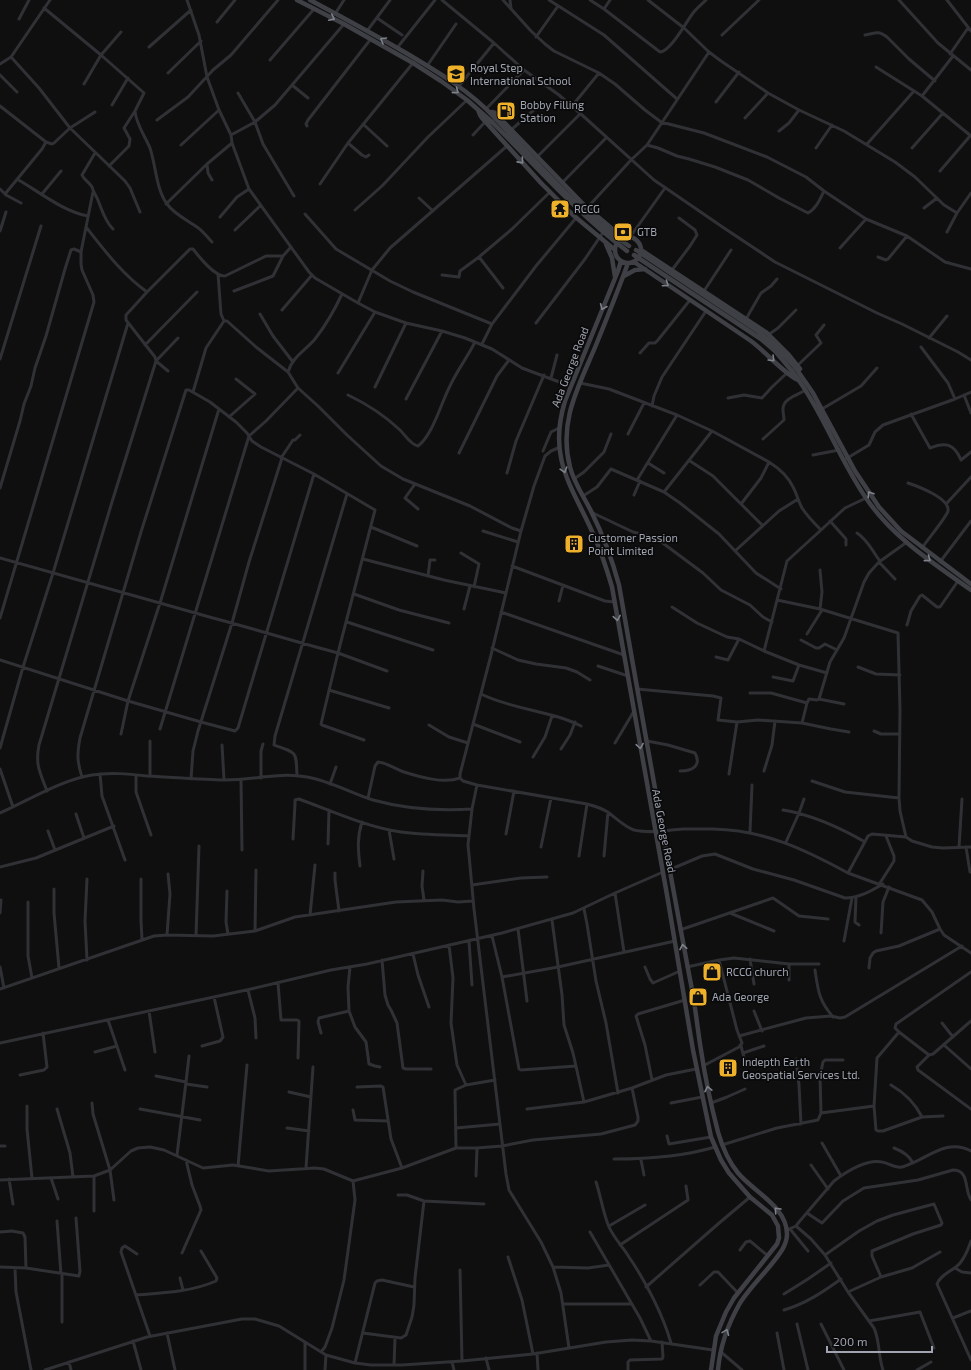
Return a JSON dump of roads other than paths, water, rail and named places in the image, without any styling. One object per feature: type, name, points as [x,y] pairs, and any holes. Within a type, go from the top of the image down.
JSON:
[{"type":"main road","points":[[297,0],[344,24],[413,63],[455,90],[478,110],[493,120]]},
{"type":"main road","points":[[310,0],[397,48],[459,86],[487,110],[495,114],[587,208],[623,238]]},
{"type":"main road","points":[[478,110],[480,116],[550,192],[576,218],[615,250]]},
{"type":"main road","points":[[487,110],[493,120],[556,188],[604,233],[627,251],[761,339],[793,369],[822,409],[866,498],[886,523],[924,557],[971,590]]},
{"type":"main road","points":[[630,237],[637,241],[641,250],[639,257],[634,262],[628,263],[621,261],[616,255],[615,250],[617,243],[623,238],[630,237]]},
{"type":"main road","points":[[605,242],[612,258],[615,277]]},
{"type":"main road","points":[[641,250],[768,334],[788,354],[793,369]]},
{"type":"main road","name":"Ada George Road","points":[[621,261],[570,386],[562,412],[559,428],[558,448],[567,480],[601,553],[612,587],[663,872],[696,1069],[711,1137],[729,1173],[750,1197],[772,1215],[778,1226],[777,1244],[738,1293],[726,1312],[713,1350],[711,1370]]},
{"type":"main road","points":[[634,262],[751,340],[764,351],[793,369],[801,379],[839,450],[879,507],[901,531],[971,584]]},
{"type":"main road","name":"Ada George Road","points":[[628,263],[569,411],[566,434],[568,457],[574,479],[591,512],[609,553],[619,585],[664,832],[669,870],[695,1006],[703,1066],[722,1145],[737,1172],[754,1190],[779,1212],[783,1217],[788,1230]]},
{"type":"main road","points":[[624,275],[635,270],[645,269]]},
{"type":"main road","points":[[718,1370],[720,1352],[725,1334],[735,1312],[757,1280],[783,1249],[788,1230]]},
{"type":"street","points":[[19,19],[29,0]]},
{"type":"street","points":[[0,64],[10,57],[50,0]]},
{"type":"street","points":[[187,0],[201,41],[207,78],[219,110],[231,135],[232,143],[250,189],[260,206],[312,275],[375,312],[406,323],[442,331],[482,344],[522,368],[570,386]]},
{"type":"street","points":[[217,22],[235,0]]},
{"type":"street","points":[[157,120],[188,96],[207,78],[213,70],[231,56],[278,0]]},
{"type":"street","points":[[336,14],[344,0]]},
{"type":"street","points":[[367,31],[390,0]]},
{"type":"street","points":[[397,48],[435,0]]},
{"type":"street","points":[[442,0],[524,70],[572,106],[606,138],[665,188],[775,262],[958,352],[971,360]]},
{"type":"street","points":[[503,0],[536,37],[554,50],[599,73],[616,84],[661,122],[704,133],[754,151],[806,177],[866,219],[907,236],[945,262],[971,268]]},
{"type":"street","points":[[510,0],[511,9]]},
{"type":"street","points":[[549,0],[604,35],[677,99]]},
{"type":"street","points":[[590,0],[604,8],[660,52],[665,50],[684,28],[692,14],[706,0]]},
{"type":"street","points":[[604,8],[610,0]]},
{"type":"street","points":[[722,35],[759,0]]},
{"type":"street","points":[[899,0],[928,34],[971,70]]},
{"type":"street","points":[[947,0],[971,31]]},
{"type":"street","points":[[650,1],[684,28],[709,52],[768,93],[868,144],[916,178],[944,205],[957,213]]},
{"type":"street","points":[[536,37],[558,6]]},
{"type":"street","points":[[44,8],[144,93],[124,128],[130,139],[129,146],[109,166]]},
{"type":"street","points":[[270,60],[314,9]]},
{"type":"street","points":[[149,46],[191,10]]},
{"type":"street","points":[[377,18],[402,35]]},
{"type":"street","points":[[231,135],[255,122],[275,105],[344,24]]},
{"type":"street","points":[[427,66],[456,24]]},
{"type":"street","points":[[922,96],[935,81],[968,28]]},
{"type":"street","points":[[84,84],[101,55],[121,32]]},
{"type":"street","points":[[865,35],[877,32],[882,33],[922,71],[935,81]]},
{"type":"street","points":[[307,126],[306,123],[308,120],[370,40]]},
{"type":"street","points":[[168,73],[201,41]]},
{"type":"street","points":[[459,86],[494,43]]},
{"type":"street","points":[[587,208],[647,144],[709,52]]},
{"type":"street","points":[[10,57],[39,88],[70,128],[125,181],[130,188],[140,212]]},
{"type":"street","points":[[320,184],[363,124],[413,63]]},
{"type":"street","points":[[876,67],[922,96],[971,136],[940,171]]},
{"type":"street","points":[[487,110],[524,70]]},
{"type":"street","points":[[716,102],[738,72]]},
{"type":"street","points":[[572,106],[599,73]]},
{"type":"street","points":[[0,75],[17,92]]},
{"type":"street","points":[[112,106],[128,78]]},
{"type":"street","points":[[292,86],[308,98]]},
{"type":"street","points":[[868,144],[914,91]]},
{"type":"street","points":[[238,93],[255,122],[263,144],[294,196]]},
{"type":"street","points":[[745,118],[768,93]]},
{"type":"street","points":[[356,210],[382,186],[428,137],[467,100]]},
{"type":"street","points":[[0,106],[46,142],[52,144],[70,128],[95,112]]},
{"type":"street","points":[[511,130],[535,109]]},
{"type":"street","points":[[181,145],[219,110]]},
{"type":"street","points":[[779,131],[789,123],[799,110]]},
{"type":"street","points":[[135,111],[135,117],[150,147],[161,192],[166,204],[185,220],[201,230],[212,242]]},
{"type":"street","points":[[912,148],[943,113]]},
{"type":"street","points":[[537,157],[580,114]]},
{"type":"street","points":[[473,135],[486,122]]},
{"type":"street","points":[[363,124],[387,146]]},
{"type":"street","points":[[816,148],[832,125]]},
{"type":"street","points":[[562,183],[606,138]]},
{"type":"street","points":[[5,194],[46,142]]},
{"type":"street","points":[[166,204],[207,164],[232,143]]},
{"type":"street","points":[[348,144],[366,157],[369,154]]},
{"type":"street","points":[[647,144],[677,156],[716,167],[748,180],[808,213],[819,201],[824,191]]},
{"type":"street","points":[[358,303],[372,270],[390,248],[507,146]]},
{"type":"street","points":[[95,152],[82,175],[92,188],[108,225],[113,229]]},
{"type":"street","points":[[207,164],[208,173],[212,180]]},
{"type":"street","points":[[42,194],[61,171]]},
{"type":"street","points":[[18,179],[66,208],[88,216]]},
{"type":"street","points":[[630,237],[665,188]]},
{"type":"street","points":[[220,217],[237,197],[250,189]]},
{"type":"street","points":[[0,190],[21,203]]},
{"type":"street","points":[[0,618],[94,302],[93,295],[82,270],[81,252],[93,192]]},
{"type":"street","points":[[442,275],[459,276],[460,272],[512,229],[550,192]]},
{"type":"street","points":[[947,232],[957,213],[971,193]]},
{"type":"street","points":[[419,198],[433,211]]},
{"type":"street","points":[[924,208],[937,198]]},
{"type":"street","points":[[235,230],[260,206]]},
{"type":"street","points":[[0,231],[6,212]]},
{"type":"street","points":[[305,214],[336,249],[390,281],[413,292],[492,324]]},
{"type":"street","points":[[482,344],[492,324],[536,266],[576,218]]},
{"type":"street","points":[[672,270],[697,234],[695,230],[679,218]]},
{"type":"street","points":[[840,248],[866,219]]},
{"type":"street","points":[[0,359],[41,226]]},
{"type":"street","points":[[536,323],[585,259],[608,226]]},
{"type":"street","points":[[86,227],[116,264],[133,281],[147,292]]},
{"type":"street","points":[[878,257],[886,260],[888,259],[907,236]]},
{"type":"street","points":[[234,292],[273,276],[283,256],[291,247]]},
{"type":"street","points":[[168,371],[156,361],[155,357],[128,322],[126,315],[190,248],[193,249],[208,266],[218,274],[225,276],[266,256],[283,256]]},
{"type":"street","points":[[0,488],[71,250],[74,249],[81,252]]},
{"type":"street","points":[[704,291],[731,250]]},
{"type":"street","points":[[479,257],[503,288]]},
{"type":"street","points":[[218,274],[221,314],[224,321],[227,321],[256,347],[288,372],[298,388],[381,466],[403,479],[470,506],[512,528],[521,531]]},
{"type":"street","points":[[282,310],[312,275]]},
{"type":"street","points":[[746,319],[761,293],[771,286],[777,279]]},
{"type":"street","points":[[145,344],[197,292]]},
{"type":"street","points":[[288,372],[289,367],[293,362],[316,338],[335,310],[342,294]]},
{"type":"street","points":[[640,354],[649,343],[655,343],[658,340],[690,300]]},
{"type":"street","points":[[768,334],[778,328],[796,310]]},
{"type":"street","points":[[652,406],[654,396],[662,377],[706,311]]},
{"type":"street","points":[[338,373],[375,312]]},
{"type":"street","points":[[260,314],[273,336],[293,362]]},
{"type":"street","points":[[929,338],[947,316]]},
{"type":"street","points":[[193,392],[206,348],[224,321]]},
{"type":"street","points":[[0,748],[128,322]]},
{"type":"street","points":[[375,387],[406,323]]},
{"type":"street","points":[[728,398],[744,395],[762,398],[772,387],[821,344],[816,335],[824,325]]},
{"type":"street","points":[[406,399],[442,331]]},
{"type":"street","points":[[47,791],[36,757],[58,679],[156,361],[178,338]]},
{"type":"street","points":[[348,395],[367,404],[383,415],[402,432],[414,446],[418,446],[429,432],[449,388],[475,342]]},
{"type":"street","points":[[921,347],[948,383],[955,399]]},
{"type":"street","points":[[551,378],[557,355]]},
{"type":"street","points":[[459,453],[497,376],[509,360]]},
{"type":"street","points":[[822,409],[861,386],[877,368]]},
{"type":"street","points":[[506,473],[516,441],[544,376]]},
{"type":"street","points":[[229,417],[255,394],[236,378]]},
{"type":"street","points":[[580,383],[610,390],[677,415],[712,431],[769,462],[777,467],[788,478],[811,521],[821,530]]},
{"type":"street","points":[[160,729],[249,436],[266,422],[298,388]]},
{"type":"street","points":[[82,777],[77,754],[80,738],[141,532],[186,390],[193,392],[219,409],[261,447],[314,474],[374,509],[375,511],[321,721],[322,725],[364,740]]},
{"type":"street","points":[[763,439],[784,420],[782,408],[784,403],[790,398],[806,390]]},
{"type":"street","points":[[846,459],[869,444],[876,429],[883,425],[971,392]]},
{"type":"street","points":[[964,395],[971,413]]},
{"type":"street","points":[[628,434],[644,403]]},
{"type":"street","points":[[121,734],[128,701],[160,604],[219,409]]},
{"type":"street","points":[[911,414],[930,448],[940,444],[947,445],[954,448],[961,460],[971,452]]},
{"type":"street","points":[[634,495],[638,481],[677,415]]},
{"type":"street","points":[[543,451],[551,432],[559,428]]},
{"type":"street","points":[[664,492],[690,461],[712,431]]},
{"type":"street","points":[[574,479],[584,472],[604,452],[611,434]]},
{"type":"street","points":[[191,779],[193,751],[201,722],[281,458],[293,440],[296,440],[300,436]]},
{"type":"street","points":[[460,778],[521,531],[543,460],[547,454],[558,448]]},
{"type":"street","points":[[813,455],[839,450]]},
{"type":"street","points":[[690,461],[713,476],[762,526]]},
{"type":"street","points":[[741,504],[761,478],[769,462]]},
{"type":"street","points":[[648,463],[664,473]]},
{"type":"street","points":[[583,496],[597,487],[611,469],[664,492],[719,534],[756,573],[781,589]]},
{"type":"street","points":[[0,660],[128,701],[235,731],[238,728],[314,474]]},
{"type":"street","points":[[946,504],[971,477]]},
{"type":"street","points":[[908,483],[922,488],[940,498],[948,508],[946,514],[922,548]]},
{"type":"street","points":[[415,484],[405,498],[418,510]]},
{"type":"street","points":[[297,776],[295,755],[292,751],[274,745],[274,743],[347,494]]},
{"type":"street","points":[[764,651],[787,562],[845,508],[866,498]]},
{"type":"street","points":[[735,551],[778,511],[798,499]]},
{"type":"street","points":[[591,512],[633,532],[649,536],[660,541],[703,573],[721,590],[750,605],[763,617],[772,622]]},
{"type":"street","points":[[940,562],[971,520]]},
{"type":"street","points":[[830,521],[846,539],[846,545]]},
{"type":"street","points":[[371,527],[417,546]]},
{"type":"street","points":[[483,531],[518,542]]},
{"type":"street","points":[[857,533],[869,543],[879,562],[895,579]]},
{"type":"street","points":[[819,699],[830,662],[852,618],[864,582],[869,573],[879,562],[907,542]]},
{"type":"street","points":[[461,553],[479,564],[464,609]]},
{"type":"street","points":[[0,558],[338,653],[387,671]]},
{"type":"street","points":[[363,559],[428,576],[506,593]]},
{"type":"street","points":[[428,576],[430,560],[435,560]]},
{"type":"street","points":[[512,566],[614,602]]},
{"type":"street","points":[[807,634],[821,609],[822,592],[820,570]]},
{"type":"street","points":[[907,625],[911,611],[920,596],[922,595],[937,607],[940,607],[958,581]]},
{"type":"street","points":[[559,601],[563,585]]},
{"type":"street","points":[[354,594],[399,610],[448,623]]},
{"type":"street","points":[[777,600],[821,609],[898,633],[900,675],[899,798],[900,811],[906,837]]},
{"type":"street","points":[[672,607],[705,627],[727,637],[739,639],[799,665],[826,673]]},
{"type":"street","points":[[501,612],[624,655]]},
{"type":"street","points":[[347,622],[433,650]]},
{"type":"street","points":[[716,658],[728,660],[739,639]]},
{"type":"street","points":[[801,640],[816,648],[819,648],[825,644],[837,650]]},
{"type":"street","points":[[492,648],[518,660],[566,668],[577,672],[590,680]]},
{"type":"street","points":[[774,677],[793,681],[799,665]]},
{"type":"street","points":[[598,666],[628,676]]},
{"type":"street","points":[[858,667],[876,674],[900,675]]},
{"type":"street","points":[[637,689],[721,698],[718,720],[737,722],[758,720],[802,723],[849,732]]},
{"type":"street","points":[[329,690],[389,708]]},
{"type":"street","points":[[750,693],[771,693],[807,703]]},
{"type":"street","points":[[481,694],[504,703],[575,722],[581,726]]},
{"type":"street","points":[[802,723],[809,699],[819,699],[844,704]]},
{"type":"street","points":[[615,743],[634,711]]},
{"type":"street","points":[[533,757],[545,737],[552,716]]},
{"type":"street","points":[[561,749],[570,735],[575,722]]},
{"type":"street","points":[[729,774],[737,722]]},
{"type":"street","points":[[764,771],[772,744],[775,722]]},
{"type":"street","points":[[473,724],[520,742]]},
{"type":"street","points":[[429,725],[449,736],[468,743]]},
{"type":"street","points":[[874,731],[881,734],[900,734]]},
{"type":"street","points":[[647,741],[668,745],[695,753],[697,762],[695,767],[688,771],[680,771]]},
{"type":"street","points":[[150,742],[150,776]]},
{"type":"street","points":[[222,744],[224,780]]},
{"type":"street","points":[[260,778],[261,751],[263,744]]},
{"type":"street","points":[[368,798],[375,766],[378,762],[405,772],[440,780],[448,781],[460,778]]},
{"type":"street","points":[[330,784],[336,767]]},
{"type":"street","points":[[0,769],[12,807]]},
{"type":"street","points":[[100,774],[102,796],[125,860]]},
{"type":"street","points":[[0,813],[47,791],[82,777],[100,774],[224,780],[241,780],[281,775],[308,777],[368,798],[406,808],[438,810],[472,809]]},
{"type":"street","points":[[136,775],[136,792],[151,835]]},
{"type":"street","points":[[460,778],[463,781],[477,785],[597,806],[608,812],[628,828],[643,831],[664,832],[682,829],[716,829],[750,832],[786,842],[848,872],[922,900],[932,912],[940,929],[951,940],[971,953]]},
{"type":"street","points":[[241,780],[242,850]]},
{"type":"street","points":[[812,781],[845,792],[899,798]]},
{"type":"street","points":[[477,785],[472,809],[469,836],[469,855],[473,902],[502,1146],[509,1190],[541,1242],[554,1267],[563,1304],[570,1348]]},
{"type":"street","points":[[750,832],[752,785]]},
{"type":"street","points":[[506,834],[514,791]]},
{"type":"street","points":[[541,847],[551,798]]},
{"type":"street","points":[[293,839],[295,804],[297,799],[389,830],[420,834],[469,836]]},
{"type":"street","points":[[786,842],[804,799]]},
{"type":"street","points":[[959,847],[962,799]]},
{"type":"street","points":[[579,856],[587,804]]},
{"type":"street","points":[[328,844],[329,810]]},
{"type":"street","points":[[782,810],[799,813],[833,824],[865,842]]},
{"type":"street","points":[[604,856],[608,812]]},
{"type":"street","points":[[76,814],[84,838]]},
{"type":"street","points":[[360,866],[358,833],[362,822]]},
{"type":"street","points":[[0,868],[36,858],[114,826]]},
{"type":"street","points":[[389,830],[394,859]]},
{"type":"street","points":[[48,831],[55,850]]},
{"type":"street","points":[[848,872],[868,836],[872,834],[906,837],[912,841],[932,847],[971,847]]},
{"type":"street","points":[[669,870],[702,856],[715,854],[753,869],[794,880],[845,898],[854,898],[881,884],[894,861],[886,836]]},
{"type":"street","points":[[196,936],[199,846]]},
{"type":"street","points":[[966,847],[970,872]]},
{"type":"street","points":[[310,915],[315,866]]},
{"type":"street","points":[[255,931],[256,870]]},
{"type":"street","points":[[423,871],[422,886],[424,900]]},
{"type":"street","points":[[0,1043],[492,936],[552,920],[584,909],[615,893],[663,872]]},
{"type":"street","points":[[335,873],[339,911]]},
{"type":"street","points":[[167,935],[170,894],[168,874]]},
{"type":"street","points":[[472,885],[521,878],[547,877]]},
{"type":"street","points":[[87,879],[85,921],[87,960]]},
{"type":"street","points":[[141,879],[142,939]]},
{"type":"street","points":[[881,933],[883,902],[889,887]]},
{"type":"street","points":[[54,889],[54,913],[59,968]]},
{"type":"street","points":[[227,891],[226,922],[228,934]]},
{"type":"street","points":[[615,893],[624,952]]},
{"type":"street","points":[[680,930],[773,898],[799,916],[828,919]]},
{"type":"street","points":[[854,898],[855,922],[859,925]]},
{"type":"street","points":[[844,941],[854,898]]},
{"type":"street","points":[[0,913],[2,900]]},
{"type":"street","points":[[0,989],[154,936],[196,936],[255,931],[284,920],[396,902],[424,900],[473,902]]},
{"type":"street","points":[[28,902],[28,956],[32,978]]},
{"type":"street","points":[[584,909],[592,960],[606,1022],[618,1093]]},
{"type":"street","points":[[730,913],[774,931]]},
{"type":"street","points":[[552,920],[564,1025],[573,1053],[584,1102]]},
{"type":"street","points":[[518,929],[527,1001]]},
{"type":"street","points":[[869,968],[870,958],[876,951],[898,946],[940,929]]},
{"type":"street","points":[[492,936],[502,978],[519,1069],[576,1066]]},
{"type":"street","points":[[469,941],[472,985]]},
{"type":"street","points":[[502,978],[592,960],[675,941]]},
{"type":"street","points":[[449,945],[453,978],[451,1023],[457,1065],[466,1084]]},
{"type":"street","points":[[739,1036],[762,1031],[786,1022],[806,1018],[840,1018],[962,946]]},
{"type":"street","points":[[413,954],[418,975],[429,1007]]},
{"type":"street","points":[[687,967],[734,958],[789,964],[818,964]]},
{"type":"street","points":[[750,959],[754,984]]},
{"type":"street","points":[[382,960],[385,995],[397,1023],[404,1068],[412,1070],[431,1069]]},
{"type":"street","points":[[719,960],[737,1030],[742,1043],[741,1046],[746,1065]]},
{"type":"street","points":[[789,964],[789,980]]},
{"type":"street","points":[[0,967],[4,988]]},
{"type":"street","points":[[350,967],[348,987],[349,1011],[355,1027],[366,1042],[369,1064],[380,1067]]},
{"type":"street","points":[[645,967],[653,983],[680,970]]},
{"type":"street","points":[[815,970],[823,1005],[833,1017]]},
{"type":"street","points":[[929,1055],[899,1032],[896,1028],[896,1024],[971,972]]},
{"type":"street","points":[[278,983],[281,1020],[299,1021],[298,1058]]},
{"type":"street","points":[[248,990],[255,1018],[256,1038]]},
{"type":"street","points":[[202,1046],[220,1041],[223,1037],[214,997]]},
{"type":"street","points":[[652,1080],[645,1045],[636,1016],[638,1014],[685,1000]]},
{"type":"street","points":[[149,1011],[155,1052]]},
{"type":"street","points":[[321,1033],[318,1019],[349,1011]]},
{"type":"street","points":[[754,1011],[762,1031]]},
{"type":"street","points":[[108,1020],[125,1070]]},
{"type":"street","points":[[971,1021],[933,1054],[929,1055],[917,1067],[918,1070],[971,1109]]},
{"type":"street","points":[[942,1023],[953,1037]]},
{"type":"street","points":[[899,1032],[876,1058],[874,1106],[876,1130],[878,1132],[883,1131],[922,1117],[943,1116]]},
{"type":"street","points":[[20,1075],[44,1070],[47,1067],[43,1033]]},
{"type":"street","points":[[944,1045],[971,1069]]},
{"type":"street","points":[[96,1052],[117,1046]]},
{"type":"street","points":[[703,1066],[741,1046]]},
{"type":"street","points":[[743,1054],[764,1046]]},
{"type":"street","points":[[177,1155],[189,1056]]},
{"type":"street","points":[[796,1059],[801,1124]]},
{"type":"street","points":[[722,1145],[777,1128],[818,1120],[821,1113],[819,1083],[823,1062],[825,1060],[843,1060]]},
{"type":"street","points":[[238,1166],[247,1065]]},
{"type":"street","points":[[306,1168],[313,1067]]},
{"type":"street","points":[[527,1109],[584,1102],[618,1093],[666,1075],[696,1069]]},
{"type":"street","points":[[156,1076],[207,1087]]},
{"type":"street","points":[[456,1148],[455,1090],[466,1084],[495,1080]]},
{"type":"street","points":[[891,1085],[902,1092],[911,1101],[922,1117]]},
{"type":"street","points":[[357,1087],[383,1087],[392,1144],[402,1168]]},
{"type":"street","points":[[0,1180],[94,1176],[110,1170],[138,1148],[150,1147],[177,1155],[197,1166],[204,1168],[238,1166],[269,1171],[306,1168],[324,1169],[353,1181],[402,1168],[456,1148],[502,1146],[533,1140],[601,1134],[635,1124],[638,1121],[638,1117],[632,1088]]},
{"type":"street","points":[[711,1103],[728,1098],[745,1089]]},
{"type":"street","points":[[289,1092],[311,1096]]},
{"type":"street","points":[[671,1103],[702,1097]]},
{"type":"street","points":[[92,1103],[93,1114],[110,1170],[114,1200]]},
{"type":"street","points":[[28,1106],[27,1129],[32,1178]]},
{"type":"street","points":[[821,1113],[874,1106]]},
{"type":"street","points":[[58,1109],[70,1153],[73,1177]]},
{"type":"street","points":[[140,1109],[200,1120]]},
{"type":"street","points":[[353,1110],[355,1120],[388,1121]]},
{"type":"street","points":[[456,1128],[500,1124]]},
{"type":"street","points":[[287,1128],[309,1131]]},
{"type":"street","points":[[667,1136],[668,1144],[711,1137]]},
{"type":"street","points":[[822,1143],[841,1176]]},
{"type":"street","points":[[808,1250],[788,1230],[796,1226],[841,1176],[860,1166],[875,1162],[882,1162],[903,1167],[932,1153],[950,1147],[960,1146],[971,1151]]},
{"type":"street","points":[[614,1159],[640,1160],[715,1147]]},
{"type":"street","points":[[476,1176],[477,1148]]},
{"type":"street","points":[[894,1148],[906,1155],[913,1163]]},
{"type":"street","points":[[182,1253],[200,1210],[200,1206],[192,1186],[186,1160]]},
{"type":"street","points":[[640,1160],[644,1176]]},
{"type":"street","points":[[810,1165],[828,1189]]},
{"type":"street","points":[[807,1213],[822,1223],[843,1201],[864,1188],[918,1180],[953,1170],[958,1170],[961,1172],[966,1180],[969,1197],[971,1200]]},
{"type":"street","points":[[94,1176],[94,1210]]},
{"type":"street","points":[[51,1178],[58,1199]]},
{"type":"street","points":[[9,1179],[12,1204]]},
{"type":"street","points":[[321,1352],[325,1347],[330,1333],[344,1280],[355,1200],[353,1181]]},
{"type":"street","points":[[596,1182],[609,1226],[646,1286],[663,1321],[671,1343]]},
{"type":"street","points":[[620,1245],[688,1200],[686,1186]]},
{"type":"street","points":[[398,1195],[407,1195],[424,1201],[484,1204]]},
{"type":"street","points":[[646,1286],[750,1197]]},
{"type":"street","points":[[363,1334],[395,1338],[401,1338],[406,1335],[414,1305],[414,1287],[424,1201]]},
{"type":"street","points":[[825,1255],[859,1230],[877,1221],[934,1204],[942,1223],[941,1225],[919,1232],[872,1251],[872,1256],[881,1277]]},
{"type":"street","points":[[609,1226],[645,1205]]},
{"type":"street","points":[[0,1267],[26,1268],[78,1277],[80,1274],[76,1218]]},
{"type":"street","points":[[57,1221],[62,1274],[62,1322]]},
{"type":"street","points":[[796,1226],[825,1255],[848,1292],[869,1321],[877,1335],[882,1370]]},
{"type":"street","points":[[0,1232],[12,1231],[23,1233],[26,1268]]},
{"type":"street","points":[[590,1232],[652,1341]]},
{"type":"street","points":[[740,1250],[746,1242],[750,1241],[768,1256]]},
{"type":"street","points":[[971,1241],[964,1256],[955,1268],[941,1277],[937,1282],[971,1360]]},
{"type":"street","points":[[138,1254],[125,1246],[122,1248],[121,1252],[150,1336]]},
{"type":"street","points":[[136,1295],[183,1290],[216,1281],[217,1278],[201,1251]]},
{"type":"street","points":[[848,1292],[881,1277],[912,1268],[940,1252]]},
{"type":"street","points":[[508,1257],[520,1294],[538,1370]]},
{"type":"street","points":[[784,1294],[831,1263]]},
{"type":"street","points":[[554,1267],[588,1268],[609,1265]]},
{"type":"street","points":[[15,1268],[16,1292],[31,1370]]},
{"type":"street","points":[[955,1268],[962,1272],[971,1273]]},
{"type":"street","points":[[460,1270],[462,1361]]},
{"type":"street","points":[[700,1285],[714,1272],[718,1272],[738,1293]]},
{"type":"street","points":[[180,1278],[183,1290]]},
{"type":"street","points":[[784,1310],[819,1294],[840,1279]]},
{"type":"street","points":[[355,1363],[375,1283],[378,1280],[382,1280],[414,1287]]},
{"type":"street","points":[[563,1304],[631,1304]]},
{"type":"street","points":[[953,1318],[971,1311]]},
{"type":"street","points":[[869,1321],[920,1312],[934,1348]]},
{"type":"street","points":[[45,1370],[150,1336],[232,1320],[255,1319],[279,1326],[326,1355],[355,1363],[402,1365],[452,1362],[535,1353],[619,1341],[652,1341],[713,1350]]},
{"type":"street","points":[[797,1324],[808,1370]]},
{"type":"street","points":[[821,1324],[844,1370]]},
{"type":"street","points":[[167,1332],[175,1370]]},
{"type":"street","points":[[777,1333],[784,1370]]},
{"type":"street","points":[[394,1365],[395,1338]]},
{"type":"street","points":[[133,1341],[141,1370]]},
{"type":"street","points":[[305,1342],[306,1370]]},
{"type":"street","points":[[628,1370],[628,1362],[630,1360],[662,1358],[662,1342]]},
{"type":"street","points":[[720,1352],[742,1370]]},
{"type":"street","points":[[325,1370],[326,1355]]},
{"type":"street","points":[[486,1358],[489,1370]]},
{"type":"street","points":[[69,1362],[71,1370]]},
{"type":"street","points":[[452,1362],[454,1370]]},
{"type":"street","points":[[917,1370],[931,1362]]},
{"type":"street","points":[[419,1364],[420,1370]]},
{"type":"street","points":[[402,1365],[402,1370]]},
{"type":"place","name":"Royal Step International School","points":[[456,74]]},
{"type":"place","name":"Bobby Filling Station","points":[[506,111]]},
{"type":"place","name":"RCCG","points":[[560,209]]},
{"type":"place","name":"GTB","points":[[623,232]]},
{"type":"place","name":"Customer Passion Point Limited","points":[[574,544]]},
{"type":"place","name":"RCCG church","points":[[712,972]]},
{"type":"place","name":"Ada George","points":[[698,997]]},
{"type":"place","name":"Indepth Earth Geospatial Services Ltd.","points":[[728,1068]]}]
